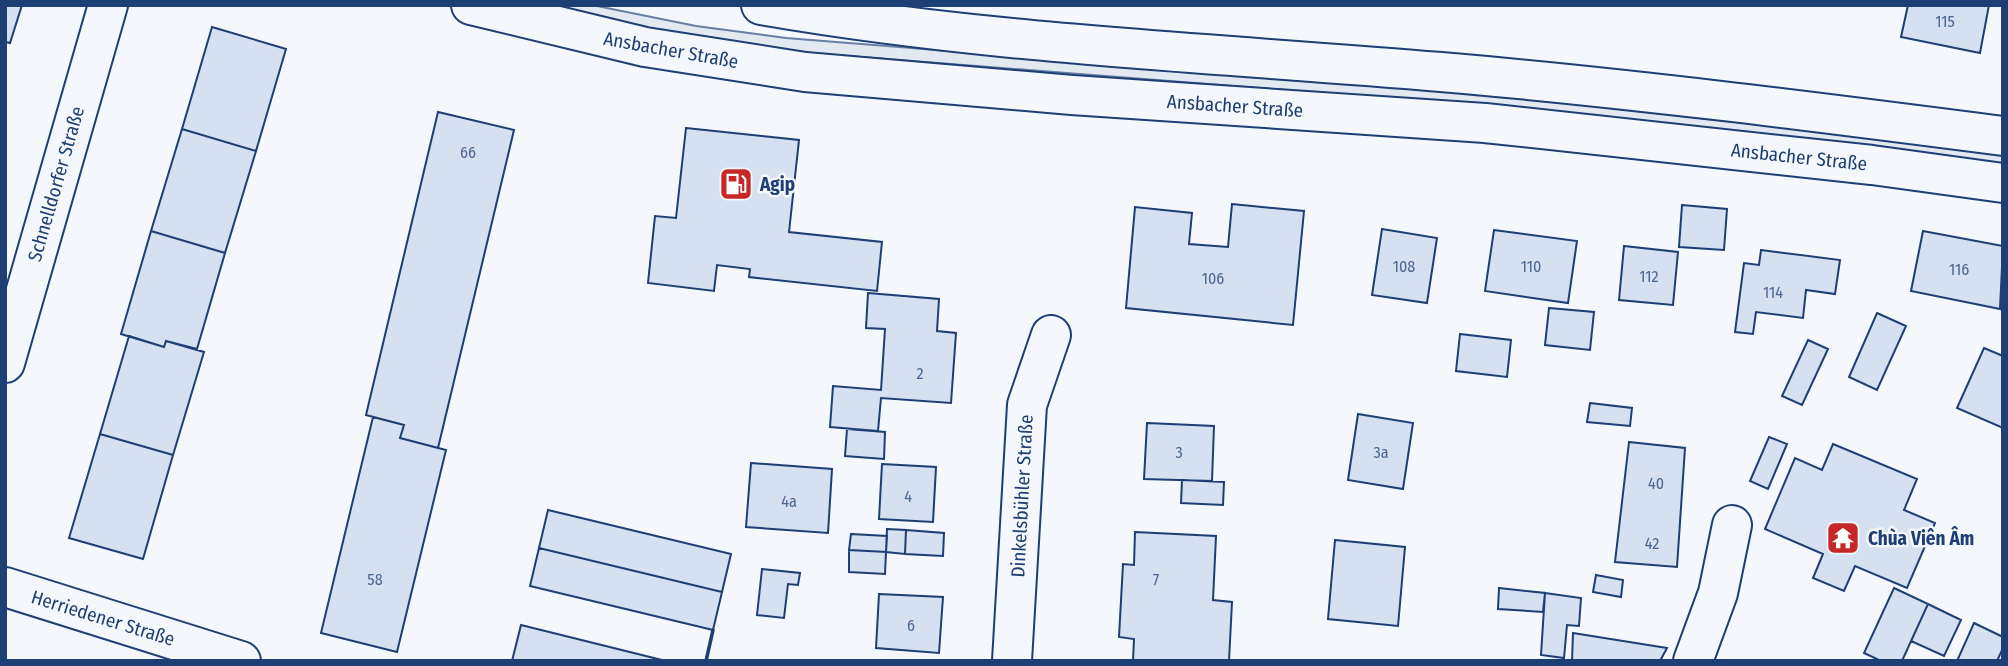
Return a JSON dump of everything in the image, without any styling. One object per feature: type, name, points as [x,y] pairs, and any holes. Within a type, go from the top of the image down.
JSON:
[{"type":"main road","name":"Schnelldorfer Straße","points":[[5,362],[108,5]]},
{"type":"main road","name":"Ansbacher Straße","points":[[471,5],[645,47],[805,72],[1085,96],[1485,123],[1794,156],[2003,183]]},
{"type":"main road","points":[[761,5],[1021,38],[1584,86],[2003,136]]},
{"type":"main road","name":"Dinkelsbühler Straße","points":[[1012,661],[1027,405],[1051,335]]},
{"type":"main road","points":[[1693,661],[1718,593],[1732,525]]},
{"type":"main road","name":"Herriedener Straße","points":[[5,587],[241,661]]},
{"type":"shaded area","points":[[540,5],[592,5],[696,26],[786,38],[1478,93],[2003,152],[2003,165],[1477,105],[784,51],[695,39]]},
{"type":"building","points":[[5,5],[22,5],[10,43],[5,42]]},
{"type":"building","points":[[1908,5],[1989,5],[1980,53],[1901,37]]},
{"type":"building","points":[[212,27],[286,49],[256,151],[182,129]]},
{"type":"building","points":[[438,112],[514,130],[438,448],[400,438],[404,425],[366,415]]},
{"type":"building","points":[[686,128],[799,140],[789,232],[882,242],[877,291],[749,277],[750,269],[717,265],[714,291],[648,283],[655,216],[676,218]]},
{"type":"building","points":[[182,129],[256,151],[225,253],[151,231]]},
{"type":"building","points":[[1232,204],[1304,211],[1293,325],[1126,308],[1135,207],[1192,213],[1189,244],[1228,247]]},
{"type":"building","points":[[1682,205],[1727,209],[1724,250],[1679,247]]},
{"type":"building","points":[[1382,229],[1437,238],[1427,303],[1372,295]]},
{"type":"building","points":[[1494,230],[1577,241],[1568,303],[1485,291]]},
{"type":"building","points":[[151,231],[225,253],[197,349],[166,341],[164,347],[121,334]]},
{"type":"building","points":[[1923,231],[2003,246],[2000,309],[1911,291]]},
{"type":"building","points":[[1624,246],[1678,252],[1673,305],[1619,300]]},
{"type":"building","points":[[1761,250],[1840,260],[1835,294],[1806,290],[1803,318],[1756,312],[1753,334],[1735,332],[1744,263],[1759,265]]},
{"type":"building","points":[[868,293],[939,299],[937,331],[956,333],[951,403],[881,398],[878,431],[830,427],[833,386],[881,390],[885,329],[866,328]]},
{"type":"building","points":[[1549,308],[1594,312],[1590,350],[1545,345]]},
{"type":"building","points":[[1877,313],[1906,326],[1877,390],[1849,377]]},
{"type":"building","points":[[1460,334],[1511,340],[1507,377],[1456,371]]},
{"type":"building","points":[[129,336],[164,347],[166,341],[204,352],[173,455],[100,434]]},
{"type":"building","points":[[1808,340],[1828,349],[1802,405],[1782,396]]},
{"type":"building","points":[[1984,348],[2003,356],[2003,428],[1957,408]]},
{"type":"building","points":[[1590,403],[1632,408],[1630,426],[1587,422]]},
{"type":"building","points":[[1358,414],[1413,423],[1403,489],[1348,480]]},
{"type":"building","points":[[373,417],[404,425],[400,438],[446,450],[397,652],[321,633]]},
{"type":"building","points":[[1147,423],[1214,426],[1212,481],[1144,479]]},
{"type":"building","points":[[847,429],[885,432],[884,459],[845,456]]},
{"type":"building","points":[[100,434],[173,455],[143,559],[69,538]]},
{"type":"building","points":[[1769,437],[1787,444],[1768,489],[1750,481]]},
{"type":"building","points":[[1629,442],[1685,448],[1677,567],[1615,562]]},
{"type":"building","points":[[1833,444],[1917,479],[1904,510],[1935,523],[1907,588],[1855,566],[1844,591],[1813,578],[1823,554],[1765,529],[1795,458],[1822,470]]},
{"type":"building","points":[[751,463],[832,469],[828,533],[746,527]]},
{"type":"building","points":[[882,464],[936,467],[933,522],[879,519]]},
{"type":"building","points":[[1182,480],[1224,482],[1223,505],[1181,503]]},
{"type":"building","points":[[548,510],[731,554],[722,592],[539,548]]},
{"type":"building","points":[[887,529],[906,530],[905,554],[886,552]]},
{"type":"building","points":[[906,530],[944,533],[943,556],[905,554]]},
{"type":"building","points":[[1135,532],[1216,536],[1213,600],[1232,602],[1229,661],[1133,661],[1134,639],[1119,637],[1123,564],[1134,565]]},
{"type":"building","points":[[851,534],[887,536],[886,552],[849,550]]},
{"type":"building","points":[[1335,540],[1405,547],[1398,626],[1328,619]]},
{"type":"building","points":[[539,548],[722,592],[713,630],[530,586]]},
{"type":"building","points":[[849,550],[886,552],[885,574],[849,572]]},
{"type":"building","points":[[762,569],[800,573],[798,585],[788,584],[784,618],[757,615]]},
{"type":"building","points":[[1596,575],[1623,580],[1621,597],[1593,592]]},
{"type":"building","points":[[1499,588],[1545,593],[1543,612],[1498,609]]},
{"type":"building","points":[[1894,588],[1928,604],[1902,661],[1881,661],[1864,653]]},
{"type":"building","points":[[1545,593],[1581,598],[1579,626],[1567,625],[1564,658],[1541,655]]},
{"type":"building","points":[[879,594],[943,597],[939,653],[876,648]]},
{"type":"building","points":[[1928,604],[1961,620],[1944,656],[1911,641]]},
{"type":"building","points":[[1974,623],[2003,637],[2003,648],[1997,661],[1957,661]]},
{"type":"building","points":[[521,625],[666,661],[512,661]]},
{"type":"building","points":[[1573,633],[1667,648],[1660,661],[1572,661]]},
{"type":"wall","points":[[706,661],[713,630]]},
{"type":"place","name":"Agip","points":[[736,184]]},
{"type":"place","name":"Chùa Viên Âm","points":[[1843,538]]}]
